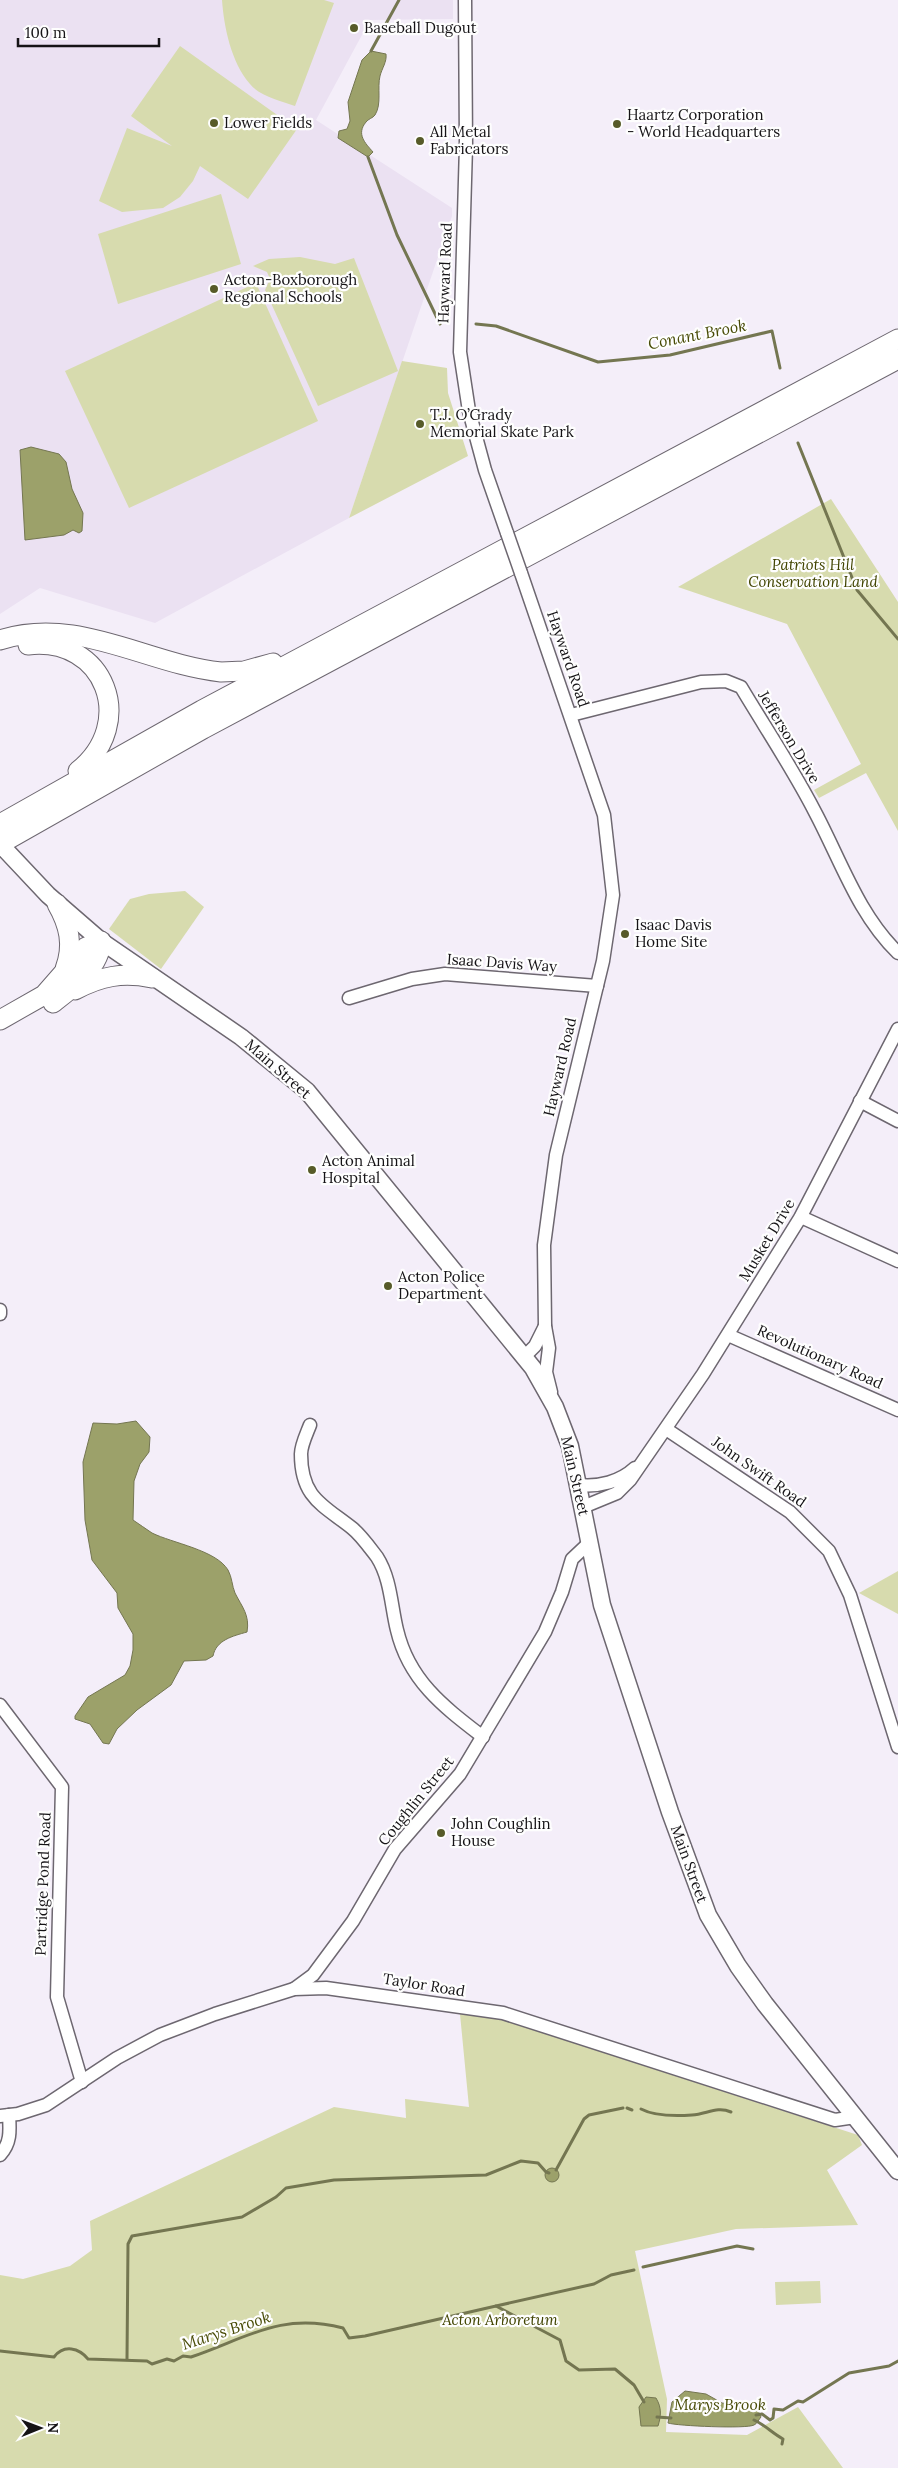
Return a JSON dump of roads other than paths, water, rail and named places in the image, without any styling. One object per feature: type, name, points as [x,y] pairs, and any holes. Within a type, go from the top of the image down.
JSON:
[{"type":"highway","points":[[0,824],[312,651],[898,339]]},
{"type":"highway","points":[[0,844],[203,729],[898,359]]},
{"type":"highway","points":[[0,640],[31,633],[68,633],[204,670],[226,673],[250,670],[312,651]]},
{"type":"highway","points":[[0,652],[35,644],[66,648],[79,655],[93,668],[107,695],[109,720],[99,750],[87,764],[42,800]]},
{"type":"highway","points":[[57,904],[67,924],[70,943],[68,961],[60,979]]},
{"type":"highway","points":[[0,1020],[38,999],[60,979],[86,947],[100,941],[99,952],[87,972],[52,1003]]},
{"type":"highway","points":[[0,1033],[82,986],[106,976],[133,975],[152,978]]},
{"type":"main road","name":"Main Street","points":[[0,844],[57,904],[100,941],[241,1037],[307,1091],[528,1363],[555,1407],[570,1446],[602,1605],[629,1693],[708,1916],[738,1966],[765,2004],[898,2171]]},
{"type":"street","name":"Hayward Road","points":[[465,0],[466,146],[460,352],[463,386],[474,430],[507,533],[604,815],[612,870],[613,895],[610,927],[556,1156],[544,1245],[544,1326],[549,1348],[546,1372],[555,1407]]},
{"type":"street","name":"Jefferson Drive","points":[[571,715],[701,682],[726,681],[741,687],[814,810],[863,910],[882,938],[898,953]]},
{"type":"street","name":"Isaac Davis Way","points":[[348,998],[412,979],[445,974],[596,986]]},
{"type":"street","name":"Musket Drive","points":[[583,1507],[618,1493],[630,1480],[728,1335],[801,1217],[898,1029]]},
{"type":"street","points":[[860,1101],[898,1120]]},
{"type":"street","points":[[801,1217],[898,1261]]},
{"type":"street","name":"Hayward Road","points":[[528,1363],[544,1326]]},
{"type":"street","name":"Revolutionary Road","points":[[728,1335],[898,1410]]},
{"type":"street","points":[[528,1363],[538,1367],[547,1356]]},
{"type":"street","points":[[310,1425],[301,1453],[307,1486],[322,1508],[353,1529],[377,1558],[390,1590],[404,1655],[433,1697],[483,1737]]},
{"type":"street","name":"John Swift Road","points":[[666,1429],[790,1512],[829,1551],[850,1595],[898,1746]]},
{"type":"street","name":"Musket Drive","points":[[579,1485],[593,1486],[609,1482],[630,1472],[646,1458]]},
{"type":"street","name":"Coughlin Street","points":[[294,1989],[312,1975],[353,1922],[395,1849],[460,1774],[546,1632],[562,1592],[572,1559],[589,1543]]},
{"type":"street","name":"Partridge Pond Road","points":[[0,1705],[62,1787],[56,1997],[82,2082]]},
{"type":"street","name":"Taylor Road","points":[[5,2115],[46,2105],[117,2058],[160,2035],[215,2014],[294,1989],[326,1988],[359,1991],[432,2004],[503,2013],[835,2120],[855,2117]]},
{"type":"street","points":[[0,2155],[8,2144],[11,2134],[5,2115]]},
{"type":"water","points":[[371,51],[386,54],[386,57],[379,81],[377,111],[366,122],[362,130],[363,138],[373,152],[368,157],[338,138],[339,131],[347,129],[350,121],[348,102],[362,60]]},
{"type":"water","points":[[31,447],[59,454],[66,462],[72,489],[83,513],[82,531],[79,533],[73,530],[64,535],[25,540],[20,450]]},
{"type":"water","points":[[136,1421],[150,1437],[149,1452],[140,1464],[134,1481],[133,1520],[152,1533],[204,1552],[222,1563],[228,1570],[235,1593],[243,1607],[248,1626],[247,1632],[221,1642],[213,1656],[206,1660],[184,1661],[171,1685],[137,1710],[117,1729],[109,1744],[103,1743],[90,1724],[75,1719],[75,1716],[88,1697],[125,1675],[130,1666],[133,1634],[118,1608],[117,1593],[92,1560],[85,1520],[83,1462],[93,1423],[117,1424]]},
{"type":"water","points":[[549,2168],[555,2168],[559,2175],[555,2182],[549,2182],[545,2178],[545,2172]]},
{"type":"water","points":[[685,2391],[706,2394],[722,2403],[757,2408],[761,2417],[755,2424],[739,2427],[712,2427],[668,2423],[672,2402]]},
{"type":"water","points":[[646,2397],[656,2398],[658,2402],[660,2419],[658,2426],[641,2426],[639,2407]]},
{"type":"waterway","name":"Conant Brook","points":[[371,51],[399,0]]},
{"type":"waterway","name":"Conant Brook","points":[[368,157],[397,235],[440,324]]},
{"type":"waterway","name":"Conant Brook","points":[[476,324],[496,326],[598,362],[670,355],[772,331],[780,368]]},
{"type":"waterway","name":"Conant Brook","points":[[798,443],[857,590],[898,639]]},
{"type":"waterway","points":[[556,2170],[584,2119],[589,2115],[623,2108]]},
{"type":"waterway","points":[[627,2108],[632,2110]]},
{"type":"waterway","points":[[641,2109],[652,2113],[673,2115],[692,2115],[716,2110],[731,2112]]},
{"type":"waterway","points":[[127,2359],[128,2244],[132,2236],[242,2217],[276,2197],[286,2188],[334,2180],[486,2175],[521,2161],[538,2163],[549,2173]]},
{"type":"waterway","points":[[643,2267],[737,2246],[753,2249]]},
{"type":"waterway","points":[[496,2306],[594,2284],[611,2275],[634,2270]]},
{"type":"waterway","name":"Marys Brook","points":[[0,2351],[54,2357],[62,2350],[71,2349],[80,2352],[88,2359],[147,2361],[152,2364],[167,2359],[174,2361],[183,2356],[191,2357],[264,2329],[282,2325],[301,2323],[343,2328],[349,2338],[496,2306],[560,2340],[566,2361],[579,2370],[615,2369],[634,2385],[644,2402]]},
{"type":"waterway","name":"Marys Brook","points":[[756,2415],[762,2414],[770,2420],[773,2418],[774,2409],[783,2410],[798,2401],[803,2402],[849,2373],[889,2366],[898,2361]]},
{"type":"waterway","name":"Marys Brook","points":[[657,2417],[671,2418]]},
{"type":"waterway","points":[[754,2420],[783,2439],[782,2444]]},
{"type":"place","name":"Baseball Dugout","points":[[354,28]]},
{"type":"place","name":"Lower Fields","points":[[214,123]]},
{"type":"place","name":"Haartz Corporation - World Headquarters","points":[[617,124]]},
{"type":"place","name":"All Metal Fabricators","points":[[420,141]]},
{"type":"place","name":"Acton-Boxborough Regional Schools","points":[[214,289]]},
{"type":"place","name":"T.J. O’Grady Memorial Skate Park","points":[[420,424]]},
{"type":"place","name":"Isaac Davis Home Site","points":[[625,934]]},
{"type":"place","name":"Acton Animal Hospital","points":[[312,1170]]},
{"type":"place","name":"Acton Police Department","points":[[388,1286]]},
{"type":"place","name":"John Coughlin House","points":[[441,1833]]},
{"type":"park label","name":"Patriots Hill Conservation Land","points":[[813,574]]},
{"type":"park label","name":"Acton Arboretum","points":[[500,2320]]}]
